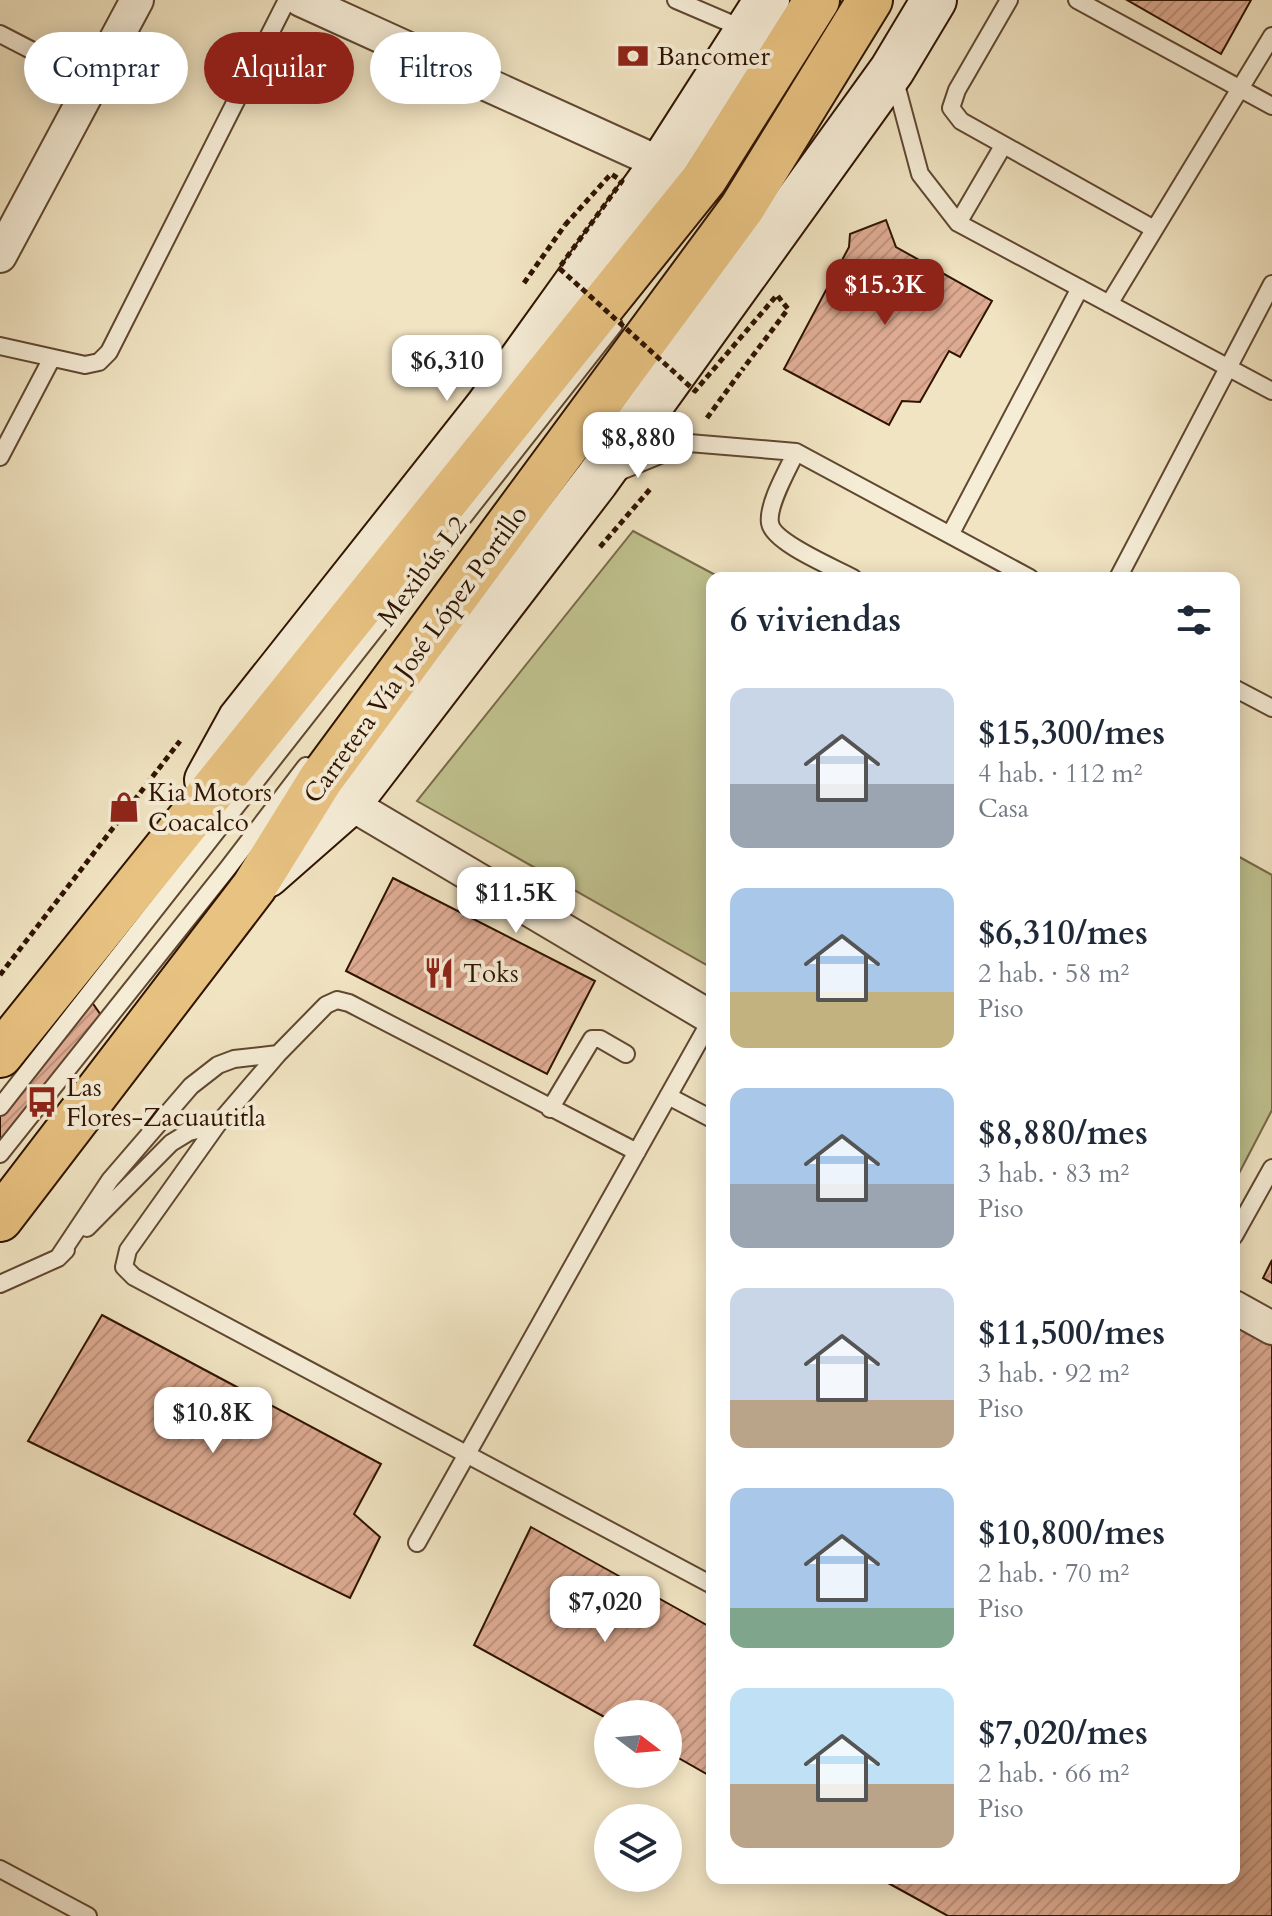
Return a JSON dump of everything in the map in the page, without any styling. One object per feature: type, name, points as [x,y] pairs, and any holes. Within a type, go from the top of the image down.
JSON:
[{"type":"main road","name":"Carretera Vía José López Portillo","points":[[0,1055],[179,832],[724,194],[817,0]]},
{"type":"main road","name":"Carretera Vía José López Portillo","points":[[0,1219],[254,887],[321,779],[724,194],[870,0]]},
{"type":"main road","points":[[254,887],[349,803],[596,481],[892,70],[934,0]]},
{"type":"main road","points":[[179,832],[240,720],[487,408],[662,164],[757,16]]},
{"type":"street","points":[[120,32],[137,0]]},
{"type":"street","points":[[301,0],[662,164]]},
{"type":"street","points":[[0,256],[81,104]]},
{"type":"street","points":[[349,803],[706,1014]]},
{"type":"street","points":[[1240,1310],[1272,1328]]},
{"type":"lane","points":[[0,346],[85,365],[99,362],[109,352],[287,0]]},
{"type":"lane","points":[[676,0],[757,16]]},
{"type":"lane","name":"Mexibús L2","points":[[679,237],[724,194],[836,0]]},
{"type":"lane","name":"Mexibús L2","points":[[482,532],[724,194],[858,0]]},
{"type":"lane","points":[[1009,0],[957,90],[951,108],[961,121],[1154,229]]},
{"type":"lane","points":[[1077,0],[1272,106]]},
{"type":"lane","points":[[0,34],[24,46]]},
{"type":"lane","points":[[1109,304],[1272,36]]},
{"type":"lane","points":[[892,70],[920,174],[958,223],[1272,391]]},
{"type":"lane","points":[[958,223],[1003,146]]},
{"type":"lane","points":[[1121,572],[1272,284]]},
{"type":"lane","points":[[950,535],[1080,288]]},
{"type":"lane","name":"Mexibús L2","points":[[0,1107],[623,314]]},
{"type":"lane","points":[[0,457],[52,358]]},
{"type":"lane","points":[[596,481],[689,443],[796,452],[1019,572]]},
{"type":"lane","points":[[796,452],[771,507],[770,524],[776,537],[842,572]]},
{"type":"lane","points":[[1240,691],[1272,708]]},
{"type":"lane","points":[[0,1154],[228,868],[311,758]]},
{"type":"lane","points":[[637,1152],[349,1003],[337,1000],[326,1005],[278,1054],[217,1125],[128,1250],[124,1267],[134,1277],[706,1582]]},
{"type":"lane","points":[[417,1543],[706,1029]]},
{"type":"lane","points":[[550,1109],[592,1039],[600,1039],[626,1054]]},
{"type":"lane","points":[[58,1258],[110,1180],[191,1086],[218,1065],[234,1059],[278,1054]]},
{"type":"lane","points":[[668,1096],[706,1116]]},
{"type":"lane","points":[[0,1284],[58,1258],[171,1143],[189,1132],[217,1125]]},
{"type":"lane","points":[[1240,1225],[1272,1168]]},
{"type":"lane","points":[[0,1869],[88,1916]]},
{"type":"path","points":[[565,225],[611,174],[622,181],[559,268],[695,391],[777,295],[788,309],[689,443],[596,552]]},
{"type":"green space","points":[[633,531],[710,572],[706,572],[706,965],[417,801]]},
{"type":"green space","points":[[1240,857],[1272,875],[1272,1110],[1240,1171]]},
{"type":"building","points":[[1127,0],[1251,0],[1221,54]]},
{"type":"building","points":[[886,220],[896,247],[992,301],[960,357],[949,351],[920,402],[902,401],[889,425],[784,369],[849,247],[850,234]]},
{"type":"building","points":[[393,878],[595,981],[547,1074],[346,971]]},
{"type":"building","points":[[87,995],[105,1021],[0,1154],[0,1107]]},
{"type":"building","points":[[1272,1260],[1272,1283],[1263,1278]]},
{"type":"building","points":[[102,1315],[381,1464],[354,1514],[380,1537],[350,1598],[28,1441]]},
{"type":"building","points":[[1240,1323],[1272,1341],[1272,1916],[948,1916],[890,1884],[1240,1884]]},
{"type":"building","points":[[531,1527],[706,1625],[706,1774],[682,1760],[682,1700],[594,1700],[594,1711],[474,1645]]},
{"type":"place","name":"Bancomer","points":[[633,56]]},
{"type":"place","name":"Kia Motors Coacalco","points":[[124,807]]},
{"type":"place","name":"Toks","points":[[439,973]]},
{"type":"place","name":"Las Flores-Zacuautitla","points":[[42,1102]]}]
